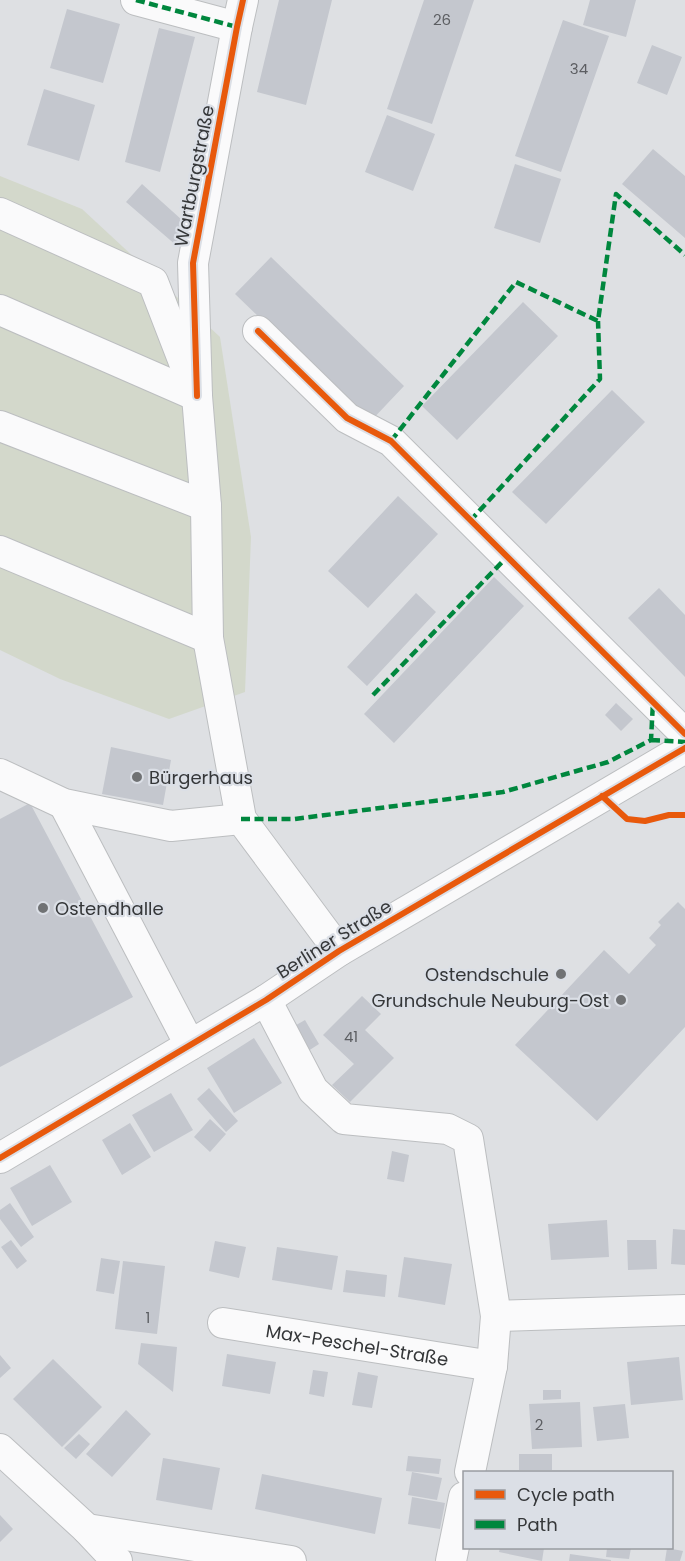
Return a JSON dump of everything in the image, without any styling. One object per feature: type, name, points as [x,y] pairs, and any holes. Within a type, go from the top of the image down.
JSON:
[{"type":"street","points":[[136,0],[240,13]]},
{"type":"street","name":"Wartburgstraße","points":[[196,396],[193,263],[240,13]]},
{"type":"street","points":[[0,213],[153,282],[196,396],[206,506],[208,638],[242,819],[339,951]]},
{"type":"street","points":[[0,310],[196,396]]},
{"type":"street","points":[[258,331],[347,418],[391,441],[685,734]]},
{"type":"street","points":[[0,426],[206,506]]},
{"type":"street","points":[[0,551],[208,638]]},
{"type":"street","name":"Berliner Straße","points":[[0,1158],[266,1000],[339,951],[685,748]]},
{"type":"street","points":[[0,774],[64,804],[171,826],[242,819]]},
{"type":"street","points":[[64,804],[190,1045]]},
{"type":"street","points":[[266,1000],[313,1090],[344,1119],[448,1129],[468,1139],[496,1316],[492,1366],[470,1471]]},
{"type":"street","points":[[496,1316],[685,1310]]},
{"type":"street","name":"Max-Peschel-Straße","points":[[224,1323],[492,1366]]},
{"type":"street","points":[[0,1449],[87,1529],[117,1561]]},
{"type":"street","points":[[451,1561],[463,1506]]},
{"type":"street","points":[[87,1529],[291,1561]]},
{"type":"path","points":[[602,796],[627,819],[645,821],[669,815],[685,815]]},
{"type":"shaded area","points":[[0,176],[82,209],[220,337],[251,537],[245,692],[169,719],[60,679],[0,650]]},
{"type":"building","points":[[279,0],[332,0],[306,105],[257,92]]},
{"type":"building","points":[[424,0],[474,0],[432,124],[387,109]]},
{"type":"building","points":[[590,0],[636,0],[626,37],[583,25]]},
{"type":"building","points":[[67,9],[120,24],[103,83],[50,68]]},
{"type":"building","points":[[563,20],[609,36],[561,172],[515,156]]},
{"type":"building","points":[[159,28],[195,37],[160,172],[125,162]]},
{"type":"building","points":[[652,45],[682,57],[667,95],[637,83]]},
{"type":"building","points":[[44,89],[95,105],[79,161],[27,145]]},
{"type":"building","points":[[387,115],[435,134],[413,191],[365,172]]},
{"type":"building","points":[[653,149],[685,176],[685,238],[622,184]]},
{"type":"building","points":[[515,164],[561,179],[540,243],[494,228]]},
{"type":"building","points":[[142,184],[192,229],[177,246],[126,202]]},
{"type":"building","points":[[271,257],[404,386],[369,423],[235,294]]},
{"type":"building","points":[[523,302],[558,336],[457,440],[422,406]]},
{"type":"building","points":[[612,390],[645,422],[546,524],[512,492]]},
{"type":"building","points":[[398,496],[438,534],[368,608],[328,571]]},
{"type":"building","points":[[494,577],[524,606],[394,743],[364,714]]},
{"type":"building","points":[[659,588],[685,615],[685,677],[628,618]]},
{"type":"building","points":[[416,593],[436,612],[367,686],[347,667]]},
{"type":"building","points":[[616,703],[633,719],[621,731],[605,715]]},
{"type":"building","name":"Bürgerhaus","points":[[111,747],[171,760],[163,805],[102,794]]},
{"type":"building","name":"Ostendhalle","points":[[30,803],[133,997],[0,1067],[0,819]]},
{"type":"building","name":"Grundschule Neuburg-Ost","points":[[678,902],[685,909],[685,1027],[597,1121],[515,1045],[604,950],[629,974],[656,945],[649,938],[661,925],[658,922]]},
{"type":"building","points":[[362,996],[381,1014],[365,1030],[394,1058],[350,1102],[332,1085],[354,1064],[323,1035]]},
{"type":"building","points":[[305,1020],[319,1044],[305,1053],[291,1028]]},
{"type":"building","points":[[254,1038],[282,1083],[234,1113],[207,1068]]},
{"type":"building","points":[[209,1088],[238,1121],[226,1132],[197,1099]]},
{"type":"building","points":[[171,1093],[193,1130],[154,1152],[132,1115]]},
{"type":"building","points":[[210,1119],[226,1134],[210,1152],[194,1137]]},
{"type":"building","points":[[130,1123],[151,1157],[122,1175],[102,1140]]},
{"type":"building","points":[[392,1151],[409,1155],[404,1182],[387,1179]]},
{"type":"building","points":[[50,1165],[72,1202],[32,1226],[10,1188]]},
{"type":"building","points":[[10,1203],[34,1237],[21,1247],[0,1219],[0,1210]]},
{"type":"building","points":[[607,1220],[609,1257],[551,1260],[548,1224]]},
{"type":"building","points":[[673,1229],[685,1230],[685,1265],[671,1264]]},
{"type":"building","points":[[11,1240],[27,1261],[17,1269],[1,1247]]},
{"type":"building","points":[[627,1240],[656,1240],[657,1269],[628,1270]]},
{"type":"building","points":[[215,1241],[246,1247],[239,1278],[209,1271]]},
{"type":"building","points":[[277,1247],[338,1256],[332,1290],[272,1280]]},
{"type":"building","points":[[404,1257],[452,1264],[445,1305],[398,1297]]},
{"type":"building","points":[[101,1258],[120,1261],[114,1294],[96,1291]]},
{"type":"building","points":[[123,1261],[165,1266],[157,1334],[115,1329]]},
{"type":"building","points":[[346,1270],[387,1275],[385,1297],[343,1292]]},
{"type":"building","points":[[141,1343],[177,1347],[173,1392],[138,1364]]},
{"type":"building","points":[[227,1354],[276,1362],[270,1394],[222,1386]]},
{"type":"building","points":[[0,1355],[11,1368],[0,1378]]},
{"type":"building","points":[[679,1357],[683,1400],[631,1405],[627,1362]]},
{"type":"building","points":[[53,1359],[102,1407],[62,1447],[13,1399]]},
{"type":"building","points":[[313,1370],[328,1372],[324,1397],[309,1394]]},
{"type":"building","points":[[358,1372],[378,1376],[372,1408],[352,1405]]},
{"type":"building","points":[[543,1390],[561,1390],[561,1399],[543,1400]]},
{"type":"building","points":[[580,1402],[582,1447],[532,1449],[529,1404]]},
{"type":"building","points":[[625,1404],[629,1438],[597,1441],[593,1407]]},
{"type":"building","points":[[126,1410],[151,1434],[112,1477],[86,1454]]},
{"type":"building","points":[[79,1434],[90,1444],[76,1459],[64,1448]]},
{"type":"building","points":[[519,1454],[552,1454],[552,1470],[519,1470]]},
{"type":"building","points":[[408,1456],[441,1459],[439,1474],[406,1471]]},
{"type":"building","points":[[163,1458],[220,1468],[212,1510],[156,1500]]},
{"type":"building","points":[[412,1472],[442,1478],[437,1500],[408,1495]]},
{"type":"building","points":[[262,1474],[382,1498],[375,1534],[255,1509]]},
{"type":"building","points":[[412,1497],[445,1503],[440,1529],[408,1524]]},
{"type":"building","points":[[0,1515],[13,1529],[0,1542]]},
{"type":"building","points":[[500,1549],[544,1549],[542,1561],[499,1552]]},
{"type":"building","points":[[607,1549],[631,1549],[629,1559],[606,1557]]},
{"type":"building","points":[[667,1549],[683,1551],[680,1561],[665,1561]]},
{"type":"building","points":[[570,1554],[611,1560],[611,1561],[569,1561]]},
{"type":"marked path","points":[[136,0],[237,27]]},
{"type":"marked path","points":[[391,441],[516,282],[598,321],[616,194],[685,255]]},
{"type":"marked path","points":[[470,521],[600,379],[598,321]]},
{"type":"marked path","points":[[373,695],[507,557]]},
{"type":"marked path","points":[[241,819],[295,819],[503,792],[608,762],[651,740],[653,702]]},
{"type":"marked path","points":[[651,740],[685,742]]},
{"type":"cycle path","points":[[197,396],[193,263],[243,0]]},
{"type":"cycle path","points":[[258,331],[347,418],[391,441],[685,734]]},
{"type":"cycle path","points":[[0,1158],[266,1000],[339,951],[685,748]]},
{"type":"cycle path","points":[[602,796],[627,819],[645,821],[669,815],[685,815]]},
{"type":"place","name":"Bürgerhaus","points":[[137,777]]},
{"type":"place","name":"Ostendhalle","points":[[43,908]]},
{"type":"place","name":"Ostendschule","points":[[561,974]]},
{"type":"place","name":"Grundschule Neuburg-Ost","points":[[621,1000]]}]
